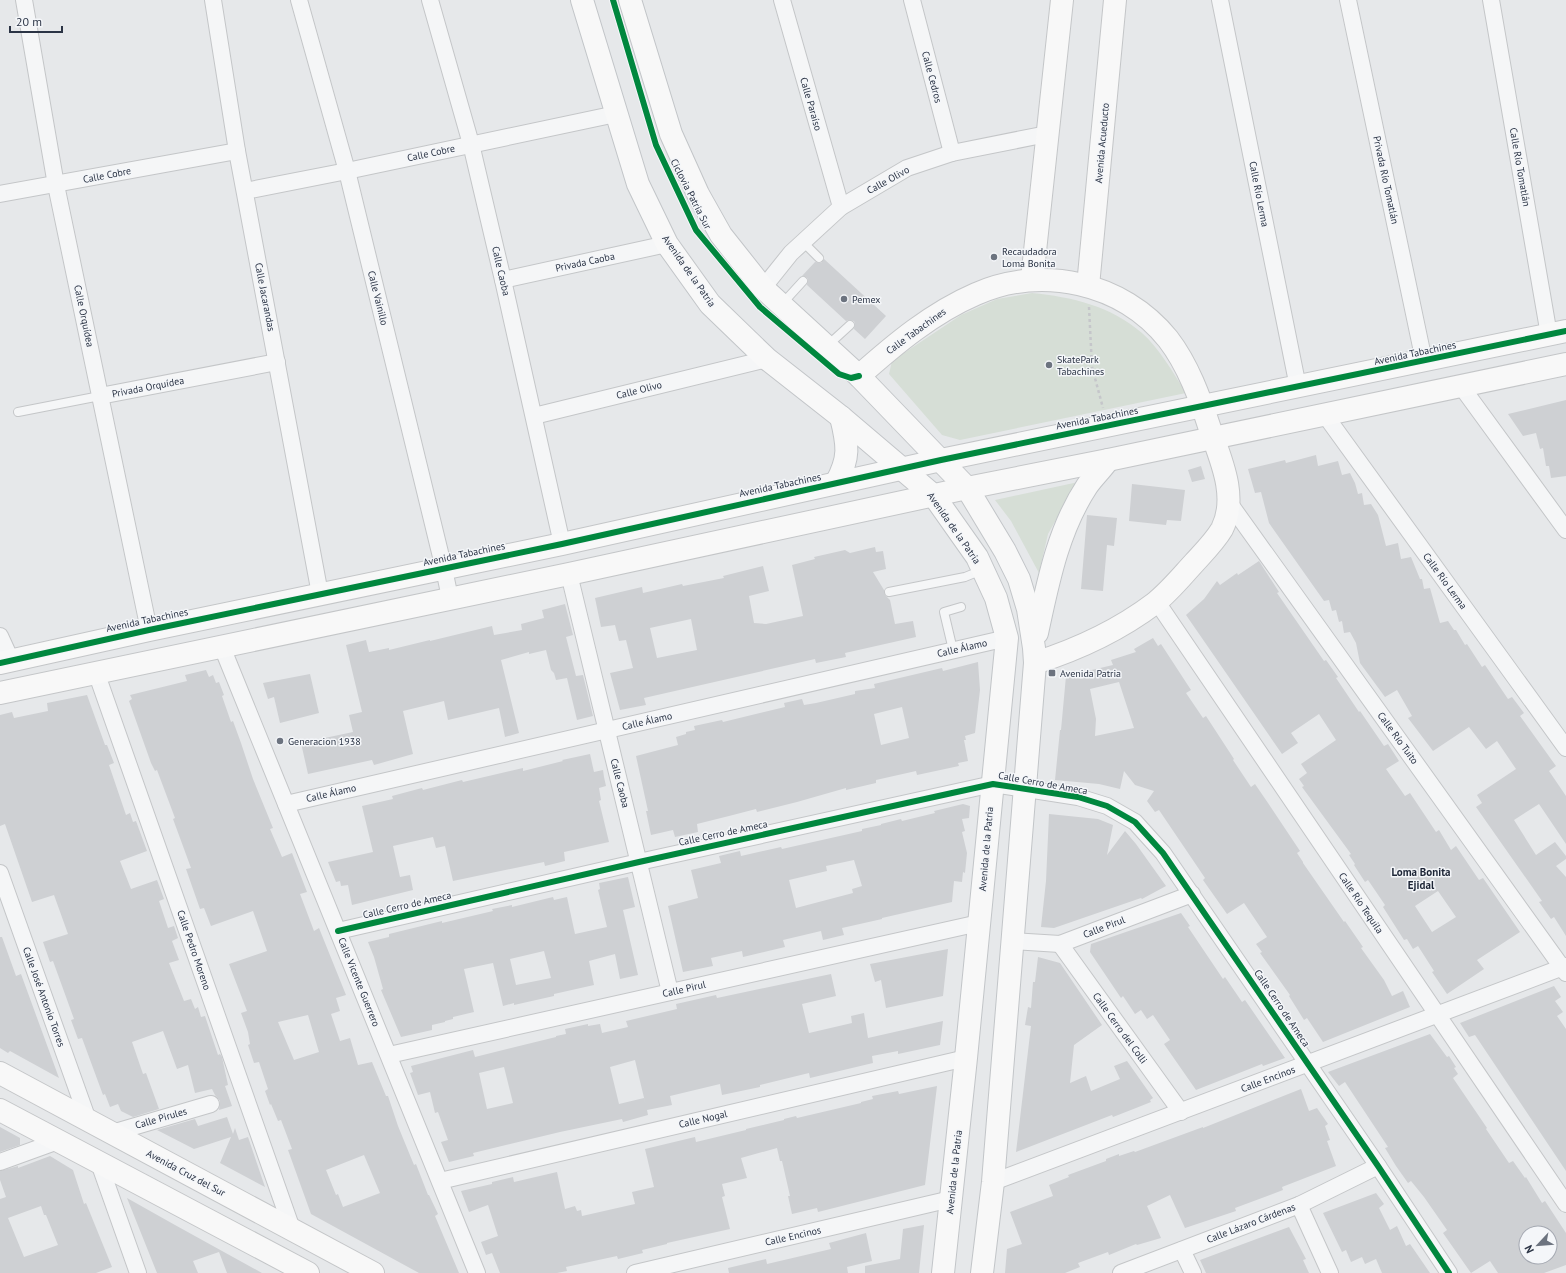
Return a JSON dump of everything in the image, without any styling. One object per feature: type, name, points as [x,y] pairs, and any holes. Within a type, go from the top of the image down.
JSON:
[{"type":"street","name":"Calle Orquídea","points":[[24,0],[56,185],[149,630]]},
{"type":"street","name":"Calle Jacarandas","points":[[213,0],[237,151],[320,594]]},
{"type":"street","name":"Calle Vainillo","points":[[299,0],[347,171],[450,598]]},
{"type":"street","name":"Calle Caoba","points":[[430,0],[471,144],[504,280],[562,544]]},
{"type":"street","name":"Avenida de la Patria","points":[[582,0],[638,184],[667,244],[710,304],[767,359],[841,417],[934,496],[976,557],[996,598],[1007,638],[966,1058],[943,1273]]},
{"type":"street","points":[[630,0],[671,134],[698,194],[721,234],[763,288],[859,376],[967,488],[1005,551],[1019,579],[1028,609],[1034,655]]},
{"type":"street","name":"Calle Paraíso","points":[[782,0],[841,207]]},
{"type":"street","name":"Calle Cedros","points":[[912,0],[952,153]]},
{"type":"street","points":[[1053,0],[1059,24]]},
{"type":"street","points":[[1032,279],[1062,0]]},
{"type":"street","name":"Avenida Acueducto","points":[[1088,286],[1115,0]]},
{"type":"street","name":"Calle Río Lerma","points":[[1220,0],[1298,387]]},
{"type":"street","name":"Privada Río Tomatlán","points":[[1348,0],[1424,361]]},
{"type":"street","name":"Calle Río Tomatlán","points":[[1491,0],[1558,333]]},
{"type":"street","name":"Calle Cobre","points":[[245,191],[616,114]]},
{"type":"street","name":"Calle Olivo","points":[[763,288],[791,253],[841,207],[907,168],[952,153],[1047,134]]},
{"type":"street","name":"Calle Cobre","points":[[0,194],[237,151]]},
{"type":"street","name":"Privada Caoba","points":[[504,280],[667,244]]},
{"type":"street","name":"Calle Tabachines","points":[[859,376],[921,325],[947,308],[977,293],[1003,284],[1032,279],[1060,281],[1088,286],[1120,299],[1146,317],[1168,340],[1186,368],[1203,407],[1214,438]]},
{"type":"street","name":"Avenida Tabachines","points":[[6,662],[149,630],[562,544],[941,460],[1558,333]]},
{"type":"street","name":"Calle Olivo","points":[[534,416],[767,359]]},
{"type":"street","name":"Privada Orquídea","points":[[100,396],[277,362]]},
{"type":"street","points":[[0,693],[569,574],[967,488],[1566,364]]},
{"type":"street","points":[[1461,386],[1566,530]]},
{"type":"street","name":"Calle Río Lerma","points":[[1325,415],[1566,748]]},
{"type":"street","points":[[836,483],[844,469],[847,454],[846,438],[841,417]]},
{"type":"street","points":[[1034,655],[1068,652],[1099,638],[1126,623],[1157,602],[1180,579],[1209,546],[1222,528],[1230,504],[1226,479],[1214,438]]},
{"type":"street","points":[[982,1273],[993,1182],[1025,788],[1034,655],[1048,582],[1058,548],[1072,513],[1087,486],[1108,460]]},
{"type":"street","name":"Calle Río Tuito","points":[[1230,504],[1565,969]]},
{"type":"street","name":"Calle Caoba","points":[[569,574],[670,992]]},
{"type":"street","name":"Calle Río Tequila","points":[[1157,602],[1566,1204]]},
{"type":"street","points":[[0,636],[6,662]]},
{"type":"street","name":"Calle Álamo","points":[[286,804],[1007,638]]},
{"type":"street","name":"Calle Vicente Guerrero","points":[[222,647],[477,1273]]},
{"type":"street","name":"Calle Pedro Moreno","points":[[96,672],[292,1229]]},
{"type":"street","name":"Calle Cerro de Ameca","points":[[338,931],[639,862],[992,784],[1078,797],[1107,806],[1135,822],[1163,853],[1378,1166],[1448,1273]]},
{"type":"street","name":"Calle José Antonio Torres","points":[[0,874],[88,1120]]},
{"type":"street","name":"Calle Pirul","points":[[1013,941],[1060,944],[1192,894]]},
{"type":"street","name":"Calle Pirul","points":[[389,1055],[979,923]]},
{"type":"street","name":"Calle Cerro del Colli","points":[[1060,944],[1181,1112]]},
{"type":"street","name":"Calle Encinos","points":[[993,1182],[1437,1014],[1565,969]]},
{"type":"street","name":"Calle Nogal","points":[[440,1181],[966,1058]]},
{"type":"street","name":"Avenida Cruz del Sur","points":[[0,1072],[372,1273]]},
{"type":"street","name":"Calle Pirules","points":[[112,1133],[211,1104]]},
{"type":"street","points":[[0,1110],[308,1273]]},
{"type":"street","points":[[0,1162],[58,1141]]},
{"type":"street","points":[[99,1163],[138,1273]]},
{"type":"street","name":"Calle Lázaro Cárdenas","points":[[1121,1273],[1299,1205],[1378,1166]]},
{"type":"street","name":"Calle Encinos","points":[[635,1273],[951,1199]]},
{"type":"street","points":[[1299,1205],[1330,1273]]},
{"type":"street","points":[[1182,1250],[1193,1273]]},
{"type":"lane","points":[[803,242],[819,258]]},
{"type":"lane","points":[[781,305],[803,281]]},
{"type":"lane","points":[[827,346],[850,325]]},
{"type":"lane","name":"Privada Orquídea","points":[[18,412],[100,396]]},
{"type":"lane","points":[[889,592],[965,577],[982,569]]},
{"type":"lane","points":[[953,650],[944,612],[961,607]]},
{"type":"path","points":[[1088,286],[1092,366],[1108,426]]},
{"type":"shaded area","points":[[1032,293],[1062,297],[1090,304],[1117,316],[1130,324],[1142,333],[1154,346],[1186,393],[960,440],[942,435],[889,374],[892,361],[961,315],[997,299]]},
{"type":"shaded area","points":[[1083,481],[1066,502],[1048,534],[1039,573],[1011,521],[995,500]]},
{"type":"building","name":"Pemex","points":[[824,259],[886,316],[865,339],[854,329],[854,321],[846,321],[807,285],[808,279],[802,276],[815,262],[821,263]]},
{"type":"building","points":[[1566,400],[1566,476],[1551,478],[1549,466],[1546,466],[1543,448],[1540,449],[1536,433],[1523,436],[1508,414]]},
{"type":"building","points":[[1316,455],[1318,466],[1338,461],[1342,475],[1350,473],[1358,494],[1362,493],[1364,505],[1371,504],[1378,515],[1386,546],[1398,543],[1401,559],[1411,557],[1420,579],[1422,579],[1424,589],[1430,588],[1440,623],[1448,621],[1454,630],[1456,630],[1465,645],[1467,644],[1482,667],[1485,665],[1508,699],[1512,697],[1524,713],[1520,716],[1556,766],[1549,771],[1566,796],[1566,844],[1539,804],[1514,820],[1536,855],[1555,842],[1566,856],[1566,859],[1556,866],[1566,877],[1566,936],[1554,917],[1551,919],[1539,902],[1542,901],[1476,807],[1482,803],[1477,795],[1516,769],[1497,741],[1486,749],[1469,727],[1433,751],[1408,718],[1412,716],[1397,690],[1385,697],[1360,663],[1356,643],[1350,632],[1344,633],[1342,621],[1339,622],[1336,610],[1332,611],[1329,600],[1324,601],[1269,523],[1261,492],[1255,493],[1248,469],[1285,460],[1286,463]]},
{"type":"building","points":[[1201,466],[1205,479],[1192,482],[1188,470]]},
{"type":"building","points":[[1132,484],[1185,490],[1181,521],[1167,520],[1166,525],[1129,521]]},
{"type":"building","points":[[1087,515],[1117,518],[1114,546],[1107,545],[1103,591],[1081,589]]},
{"type":"building","points":[[875,547],[876,552],[883,551],[886,569],[873,572],[884,590],[885,595],[890,600],[895,624],[913,621],[916,637],[845,653],[846,657],[816,663],[815,659],[644,698],[646,705],[620,710],[610,673],[633,668],[626,640],[619,641],[615,625],[601,627],[595,598],[642,587],[643,593],[682,584],[683,586],[724,578],[723,576],[763,566],[769,591],[749,596],[754,623],[766,624],[803,616],[792,565],[815,559],[814,557],[845,550],[850,553]],"holes":[[[691,619],[697,650],[657,658],[650,628]]]},
{"type":"building","points":[[1259,561],[1279,592],[1277,593],[1324,661],[1326,660],[1338,677],[1336,678],[1359,712],[1360,711],[1384,746],[1388,744],[1399,761],[1386,769],[1405,796],[1410,793],[1436,832],[1439,830],[1451,850],[1456,846],[1479,880],[1483,878],[1520,932],[1477,960],[1484,969],[1447,994],[1432,972],[1434,971],[1418,946],[1413,949],[1407,939],[1404,940],[1383,907],[1385,905],[1368,880],[1365,882],[1354,865],[1355,864],[1349,855],[1351,854],[1302,787],[1304,786],[1299,779],[1307,773],[1301,764],[1336,740],[1319,714],[1291,733],[1298,743],[1282,754],[1186,615],[1204,599],[1217,581],[1220,585],[1237,573],[1238,575]],"holes":[[[1438,891],[1456,917],[1432,932],[1415,906]]]},
{"type":"building","points":[[565,604],[573,635],[566,637],[576,676],[583,675],[593,716],[577,720],[567,678],[556,680],[554,673],[551,670],[546,650],[529,654],[529,652],[501,660],[519,733],[505,737],[499,708],[448,720],[444,701],[403,711],[413,754],[374,765],[372,760],[308,774],[301,743],[353,732],[349,715],[362,712],[346,645],[366,640],[369,652],[389,648],[389,650],[492,626],[494,635],[522,630],[521,624],[544,618],[542,610]]},
{"type":"building","points":[[1153,638],[1158,646],[1161,644],[1191,690],[1186,693],[1203,718],[1206,716],[1251,787],[1255,784],[1268,803],[1300,851],[1297,853],[1303,863],[1363,947],[1361,948],[1384,980],[1392,996],[1403,991],[1410,1007],[1323,1042],[1307,1018],[1304,1020],[1289,996],[1290,995],[1260,953],[1262,952],[1256,944],[1267,937],[1244,903],[1227,914],[1203,880],[1205,878],[1159,810],[1155,812],[1147,801],[1154,791],[1135,785],[1124,771],[1120,789],[1099,784],[1055,780],[1066,676],[1113,665],[1111,660],[1136,652],[1134,649]],"holes":[[[1119,682],[1134,728],[1095,736],[1096,719],[1090,689]]]},
{"type":"building","points":[[978,662],[980,690],[975,733],[965,736],[966,740],[964,740],[968,761],[958,763],[959,766],[917,775],[916,771],[876,780],[876,783],[846,790],[846,788],[757,812],[756,809],[697,824],[698,832],[675,837],[673,830],[651,835],[646,811],[648,811],[636,756],[678,745],[676,737],[686,734],[686,732],[695,730],[694,726],[722,720],[723,722],[785,707],[784,703],[802,699],[804,705],[816,703],[855,694],[855,691],[875,688],[874,684],[942,668],[943,671]],"holes":[[[902,707],[909,738],[881,745],[874,714]]]},
{"type":"building","points":[[206,670],[209,677],[213,675],[216,683],[219,682],[231,722],[233,721],[253,779],[273,828],[270,829],[282,857],[292,853],[307,892],[300,894],[314,931],[319,928],[346,995],[336,998],[340,1011],[331,1014],[340,1041],[350,1038],[358,1065],[372,1062],[386,1096],[388,1096],[398,1126],[414,1165],[416,1164],[428,1195],[438,1214],[435,1216],[459,1273],[419,1273],[311,1214],[288,1150],[292,1149],[281,1120],[278,1121],[271,1104],[270,1105],[265,1091],[268,1089],[259,1062],[254,1063],[248,1045],[250,1044],[248,1032],[241,1013],[247,1011],[229,964],[267,951],[253,911],[211,926],[204,908],[200,909],[186,869],[191,868],[173,819],[175,818],[157,770],[155,771],[151,763],[129,701],[132,699],[130,695],[187,681],[185,675]],"holes":[[[308,1015],[319,1052],[294,1060],[278,1022]],[[364,1155],[380,1193],[343,1207],[338,1194],[336,1195],[326,1170]]]},
{"type":"building","points":[[310,674],[319,713],[280,723],[274,697],[268,699],[263,683]]},
{"type":"building","points":[[87,695],[105,745],[107,745],[114,763],[109,765],[126,815],[130,813],[133,822],[136,821],[147,851],[120,861],[131,889],[157,880],[164,899],[159,901],[168,928],[174,926],[178,938],[172,941],[179,960],[169,963],[184,1001],[191,999],[195,1009],[198,1007],[201,1017],[205,1016],[218,1055],[220,1054],[222,1057],[228,1085],[225,1086],[232,1106],[219,1110],[220,1101],[212,1089],[195,1093],[188,1065],[177,1069],[163,1031],[132,1042],[143,1074],[146,1073],[159,1109],[133,1117],[121,1111],[118,1104],[110,1107],[105,1094],[103,1095],[82,1038],[78,1039],[71,1020],[74,1019],[53,961],[50,962],[43,942],[68,934],[54,895],[32,902],[5,824],[0,826],[0,715],[12,712],[14,718],[48,711],[47,703]]},
{"type":"building","points":[[590,754],[594,772],[603,770],[606,786],[599,788],[601,800],[599,801],[609,842],[564,852],[565,861],[545,866],[544,862],[453,881],[445,846],[436,848],[433,837],[393,846],[400,877],[410,875],[413,890],[352,905],[348,885],[341,886],[340,881],[336,882],[328,862],[373,852],[362,806],[393,799],[392,796],[422,788],[423,790],[462,780],[463,782],[523,768],[523,771]]},
{"type":"building","points":[[963,804],[970,806],[969,818],[962,819],[965,831],[962,832],[967,853],[965,873],[963,872],[962,882],[954,881],[952,902],[842,928],[844,935],[823,940],[821,931],[783,940],[785,947],[743,957],[742,951],[711,958],[713,966],[683,972],[668,906],[698,898],[691,870],[721,863],[719,856],[740,851],[741,856],[781,847],[782,849],[862,831],[862,829],[901,819],[902,821],[935,813],[934,811]],"holes":[[[854,860],[862,886],[852,889],[853,893],[796,908],[789,880],[827,871],[826,866]]]},
{"type":"building","points":[[1049,814],[1098,819],[1113,825],[1107,855],[1125,831],[1166,886],[1142,899],[1141,898],[1054,928],[1041,927],[1046,881]]},
{"type":"building","points":[[628,877],[635,907],[623,910],[638,975],[620,979],[615,954],[589,961],[594,985],[554,994],[554,996],[503,1006],[493,963],[464,969],[474,1012],[453,1017],[453,1019],[432,1025],[432,1030],[401,1037],[381,990],[383,989],[368,942],[389,937],[389,934],[442,921],[442,923],[493,911],[492,909],[512,905],[512,907],[553,897],[554,900],[567,897],[575,934],[607,927],[598,890],[600,889],[599,883]],"holes":[[[544,951],[551,978],[516,985],[510,959]]]},
{"type":"building","points":[[1181,913],[1190,926],[1188,927],[1223,979],[1225,977],[1242,1002],[1245,1000],[1285,1058],[1263,1066],[1262,1064],[1196,1090],[1164,1044],[1170,1040],[1153,1015],[1147,1019],[1141,1010],[1135,1014],[1123,996],[1121,998],[1090,952],[1091,944]]},
{"type":"building","points":[[0,937],[2,937],[16,976],[21,974],[59,1078],[10,1051],[8,1053],[0,1048]]},
{"type":"building","points":[[948,949],[943,996],[886,1008],[881,980],[875,982],[870,964]]},
{"type":"building","points":[[1038,957],[1060,963],[1102,1025],[1074,1045],[1070,1083],[1086,1076],[1091,1091],[1120,1079],[1114,1066],[1127,1061],[1153,1098],[1150,1100],[1151,1102],[1136,1108],[1113,1117],[1112,1115],[1016,1152],[1031,1026],[1025,1025],[1028,1007],[1031,1008],[1033,982],[1035,982]]},
{"type":"building","points":[[831,974],[836,996],[802,1004],[809,1033],[852,1023],[851,1016],[864,1013],[868,1038],[943,1021],[940,1045],[898,1054],[898,1051],[872,1056],[873,1063],[810,1078],[809,1073],[760,1085],[760,1087],[722,1095],[720,1084],[670,1096],[672,1105],[647,1110],[648,1115],[623,1122],[622,1119],[560,1132],[473,1153],[474,1156],[449,1162],[441,1142],[448,1140],[438,1112],[435,1113],[430,1092],[418,1095],[410,1073],[413,1072],[411,1066],[473,1050],[475,1057],[556,1037],[566,1034],[565,1029],[588,1024],[588,1026],[600,1024],[602,1033],[628,1027],[626,1021],[677,1009],[676,1004],[716,995],[717,998]],"holes":[[[635,1060],[639,1077],[646,1106],[644,1098],[619,1104],[610,1067]],[[504,1067],[513,1103],[487,1109],[479,1073]]]},
{"type":"building","points":[[1554,986],[1561,997],[1555,1001],[1563,1012],[1557,1016],[1566,1029],[1566,1171],[1475,1035],[1469,1037],[1460,1023]]},
{"type":"building","points":[[1430,1034],[1447,1057],[1449,1056],[1456,1067],[1454,1068],[1458,1074],[1453,1078],[1509,1163],[1513,1161],[1525,1178],[1526,1177],[1542,1203],[1545,1201],[1566,1233],[1566,1265],[1544,1273],[1498,1273],[1490,1261],[1471,1273],[1443,1233],[1447,1230],[1424,1197],[1411,1181],[1408,1183],[1396,1166],[1385,1148],[1388,1147],[1345,1082],[1339,1086],[1328,1072]]},
{"type":"building","points":[[937,1086],[925,1185],[818,1212],[817,1208],[792,1214],[788,1196],[790,1196],[782,1161],[780,1161],[777,1148],[741,1158],[747,1178],[722,1184],[725,1196],[722,1197],[730,1229],[667,1243],[642,1250],[643,1253],[618,1259],[617,1256],[566,1267],[567,1271],[557,1273],[500,1273],[492,1253],[486,1255],[481,1242],[498,1236],[488,1205],[469,1212],[461,1191],[492,1184],[492,1182],[513,1177],[514,1182],[557,1172],[565,1209],[575,1206],[577,1211],[581,1210],[582,1216],[635,1204],[632,1192],[654,1187],[645,1149],[695,1137],[696,1142],[796,1116],[797,1118],[861,1103],[873,1099],[872,1096],[898,1091],[899,1094]]},
{"type":"building","points":[[1301,1089],[1309,1111],[1317,1108],[1328,1124],[1325,1126],[1330,1140],[1327,1141],[1336,1166],[1282,1187],[1283,1190],[1235,1208],[1236,1211],[1185,1228],[1170,1195],[1147,1206],[1161,1238],[1137,1245],[1136,1244],[1109,1255],[1108,1252],[1078,1263],[1080,1267],[1065,1273],[1005,1273],[1007,1249],[1022,1244],[1010,1212],[1053,1196],[1049,1185],[1069,1177],[1068,1175],[1106,1161],[1106,1159],[1119,1154],[1119,1156],[1134,1151],[1135,1152],[1203,1128]]},
{"type":"building","points":[[227,1117],[233,1134],[235,1128],[239,1140],[248,1137],[265,1187],[220,1163],[231,1137],[194,1149],[157,1130],[195,1119],[198,1126]]},
{"type":"building","points":[[0,1127],[20,1138],[20,1145],[0,1152]]},
{"type":"building","points":[[50,1156],[73,1170],[84,1204],[86,1203],[112,1267],[96,1273],[0,1273],[0,1199],[6,1197],[0,1180],[0,1171],[18,1166],[18,1168]],"holes":[[[41,1206],[44,1215],[46,1215],[58,1245],[24,1257],[8,1218]]]},
{"type":"building","points":[[1376,1193],[1384,1204],[1379,1208],[1390,1230],[1397,1226],[1406,1246],[1410,1244],[1430,1273],[1382,1273],[1376,1259],[1365,1264],[1362,1257],[1351,1262],[1346,1250],[1342,1252],[1323,1213]]},
{"type":"building","points":[[127,1198],[262,1273],[227,1273],[219,1252],[193,1261],[198,1273],[157,1273]]},
{"type":"building","points":[[924,1225],[919,1273],[865,1273],[865,1266],[900,1259],[903,1229]]},
{"type":"building","points":[[1289,1227],[1306,1259],[1303,1260],[1309,1273],[1206,1273],[1200,1260]]},
{"type":"building","points":[[866,1233],[872,1261],[847,1267],[848,1273],[729,1273],[728,1268],[766,1259],[767,1264],[831,1249],[829,1243]]},
{"type":"cycle path","name":"Ciclovia Patria Sur","points":[[613,0],[656,145],[696,230],[760,307],[839,374],[851,378],[859,376]]},
{"type":"cycle path","points":[[0,663],[149,630],[562,544],[941,460],[1566,331]]},
{"type":"cycle path","points":[[338,931],[639,862],[993,784],[1078,797],[1107,806],[1135,822],[1163,853],[1378,1166],[1449,1273]]},
{"type":"place","name":"Recaudadora Loma Bonita","points":[[994,257]]},
{"type":"place","name":"Pemex","points":[[844,299]]},
{"type":"place","name":"SkatePark Tabachines","points":[[1049,365]]},
{"type":"place","name":"Avenida Patria","points":[[1052,673]]},
{"type":"place","name":"Generacion 1938","points":[[280,741]]},
{"type":"district","name":"Loma Bonita Ejidal","points":[[1421,878]]}]
